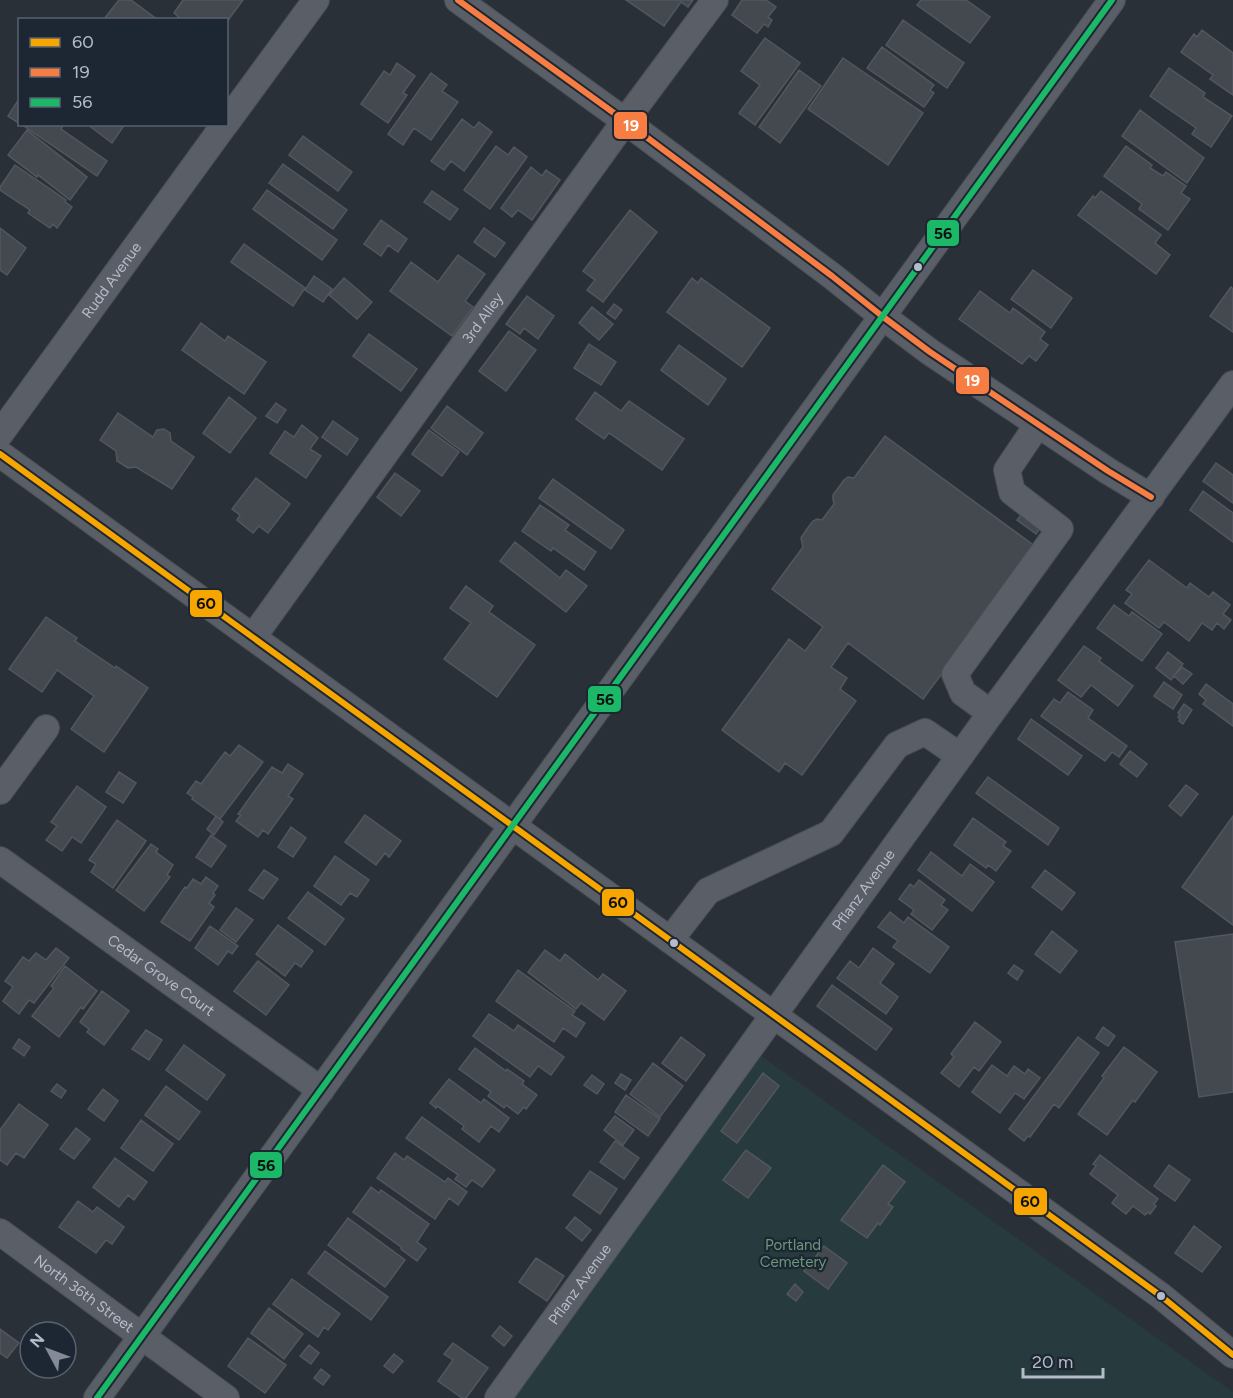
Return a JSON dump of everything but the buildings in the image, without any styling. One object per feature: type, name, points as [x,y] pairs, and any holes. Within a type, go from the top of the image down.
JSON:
[{"type":"street","name":"Rudd Avenue","points":[[228,121],[316,0]]},
{"type":"street","points":[[458,0],[625,121],[930,352],[1108,471],[1151,496]]},
{"type":"street","name":"3rd Alley","points":[[253,637],[625,121],[715,0]]},
{"type":"street","points":[[97,1398],[1112,0]]},
{"type":"street","name":"Rudd Avenue","points":[[0,434],[225,126]]},
{"type":"street","name":"Pflanz Avenue","points":[[498,1398],[991,713],[1233,384]]},
{"type":"street","points":[[991,713],[963,693],[955,674],[1060,529],[1012,492],[1007,470],[1038,424]]},
{"type":"street","points":[[0,454],[1161,1296],[1233,1355]]},
{"type":"street","points":[[0,791],[46,728]]},
{"type":"street","points":[[670,940],[708,891],[831,833],[897,745],[925,732],[960,756]]},
{"type":"street","name":"Cedar Grove Court","points":[[0,860],[321,1090]]},
{"type":"street","name":"North 36th Street","points":[[0,1232],[226,1398]]},
{"type":"green space","name":"Portland Cemetery","points":[[760,1055],[1233,1392],[1233,1398],[512,1398]]},
{"type":"transit line","name":"19","points":[[458,0],[625,121],[930,352],[1108,471],[1151,497]]},
{"type":"transit line","name":"56","points":[[97,1398],[1112,0]]},
{"type":"transit line","name":"60","points":[[0,454],[1161,1296],[1233,1355]]}]
